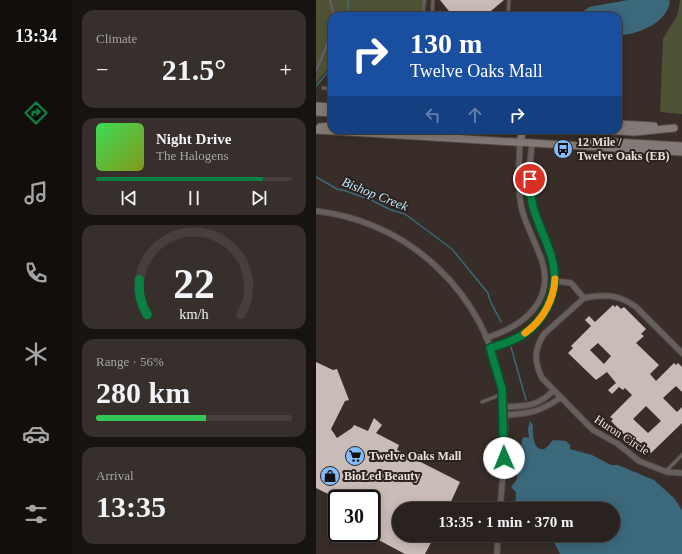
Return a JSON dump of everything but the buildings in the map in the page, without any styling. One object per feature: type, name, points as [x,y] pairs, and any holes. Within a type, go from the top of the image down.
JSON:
[{"type":"main road","points":[[316,106],[328,106]]},
{"type":"main road","points":[[316,112],[328,112]]},
{"type":"main road","points":[[622,124],[678,128]]},
{"type":"main road","points":[[316,127],[328,126]]},
{"type":"main road","points":[[622,131],[635,132],[678,128]]},
{"type":"main road","points":[[316,130],[328,131]]},
{"type":"main road","points":[[384,134],[682,152]]},
{"type":"main road","points":[[520,142],[522,134]]},
{"type":"main road","points":[[575,145],[597,141],[682,146]]},
{"type":"street","points":[[486,338],[513,328],[525,320],[536,306],[543,290],[543,265],[527,225],[521,201],[520,142]]},
{"type":"street","points":[[490,348],[520,336],[534,326],[548,306],[555,281],[551,254],[537,224],[531,199],[530,170],[532,143]]},
{"type":"street","points":[[316,211],[339,214],[375,226],[395,236],[426,257],[452,281],[474,313],[496,364],[502,394],[504,415],[504,458],[501,502]]},
{"type":"street","points":[[555,281],[571,283],[584,298],[614,295],[627,301],[636,307],[682,353]]},
{"type":"street","name":"Huron Circle","points":[[584,298],[544,334],[536,348],[537,368],[542,378],[553,391],[593,430],[618,444],[639,461],[665,472],[682,473]]},
{"type":"street","points":[[503,406],[536,404],[542,401],[553,391]]},
{"type":"street","points":[[504,415],[541,410],[560,398]]},
{"type":"street","points":[[497,554],[498,542]]},
{"type":"lane","points":[[330,0],[333,12]]},
{"type":"lane","points":[[423,12],[424,0]]},
{"type":"lane","points":[[432,12],[433,0]]},
{"type":"lane","points":[[508,12],[509,0]]},
{"type":"lane","points":[[316,72],[328,43]]},
{"type":"lane","points":[[323,88],[328,89]]},
{"type":"lane","points":[[482,402],[502,394]]},
{"type":"lane","points":[[665,472],[682,455]]},
{"type":"green space","points":[[316,0],[427,0],[426,12],[328,12],[328,69],[316,83]]},
{"type":"green space","points":[[680,0],[682,0],[682,114],[660,112],[663,39],[678,14]]},
{"type":"water","points":[[628,0],[669,0],[670,2],[663,17],[657,22],[642,30],[622,35],[622,12],[582,12],[589,7]]},
{"type":"water","points":[[530,421],[533,425],[535,444],[540,449],[544,449],[553,440],[566,441],[570,445],[570,449],[592,455],[611,465],[618,465],[654,480],[674,498],[682,510],[682,554],[560,554],[554,542],[620,542],[620,502],[515,502],[516,492],[511,487],[517,479],[522,439],[524,437],[529,438],[528,429]]},
{"type":"waterway","points":[[348,0],[348,12]]},
{"type":"waterway","points":[[316,86],[328,72]]},
{"type":"waterway","name":"Bishop Creek","points":[[316,177],[337,189],[371,200],[391,210],[405,214],[452,249],[488,293],[491,304],[501,322]]},
{"type":"waterway","name":"Bishop Creek","points":[[511,347],[526,400]]},
{"type":"slow traffic","points":[[525,333],[534,326],[544,314],[554,288],[555,279]]},
{"type":"place","name":"12 Mile / Twelve Oaks (EB)","points":[[563,149]]},
{"type":"place","name":"Twelve Oaks Mall","points":[[355,456]]},
{"type":"place","name":"BioLed Beauty","points":[[330,476]]},
{"type":"route","points":[[504,458],[504,410],[502,389],[496,364],[490,348],[520,336],[534,326],[544,314],[548,306],[555,281],[554,264],[537,224],[532,204],[530,179]]}]
